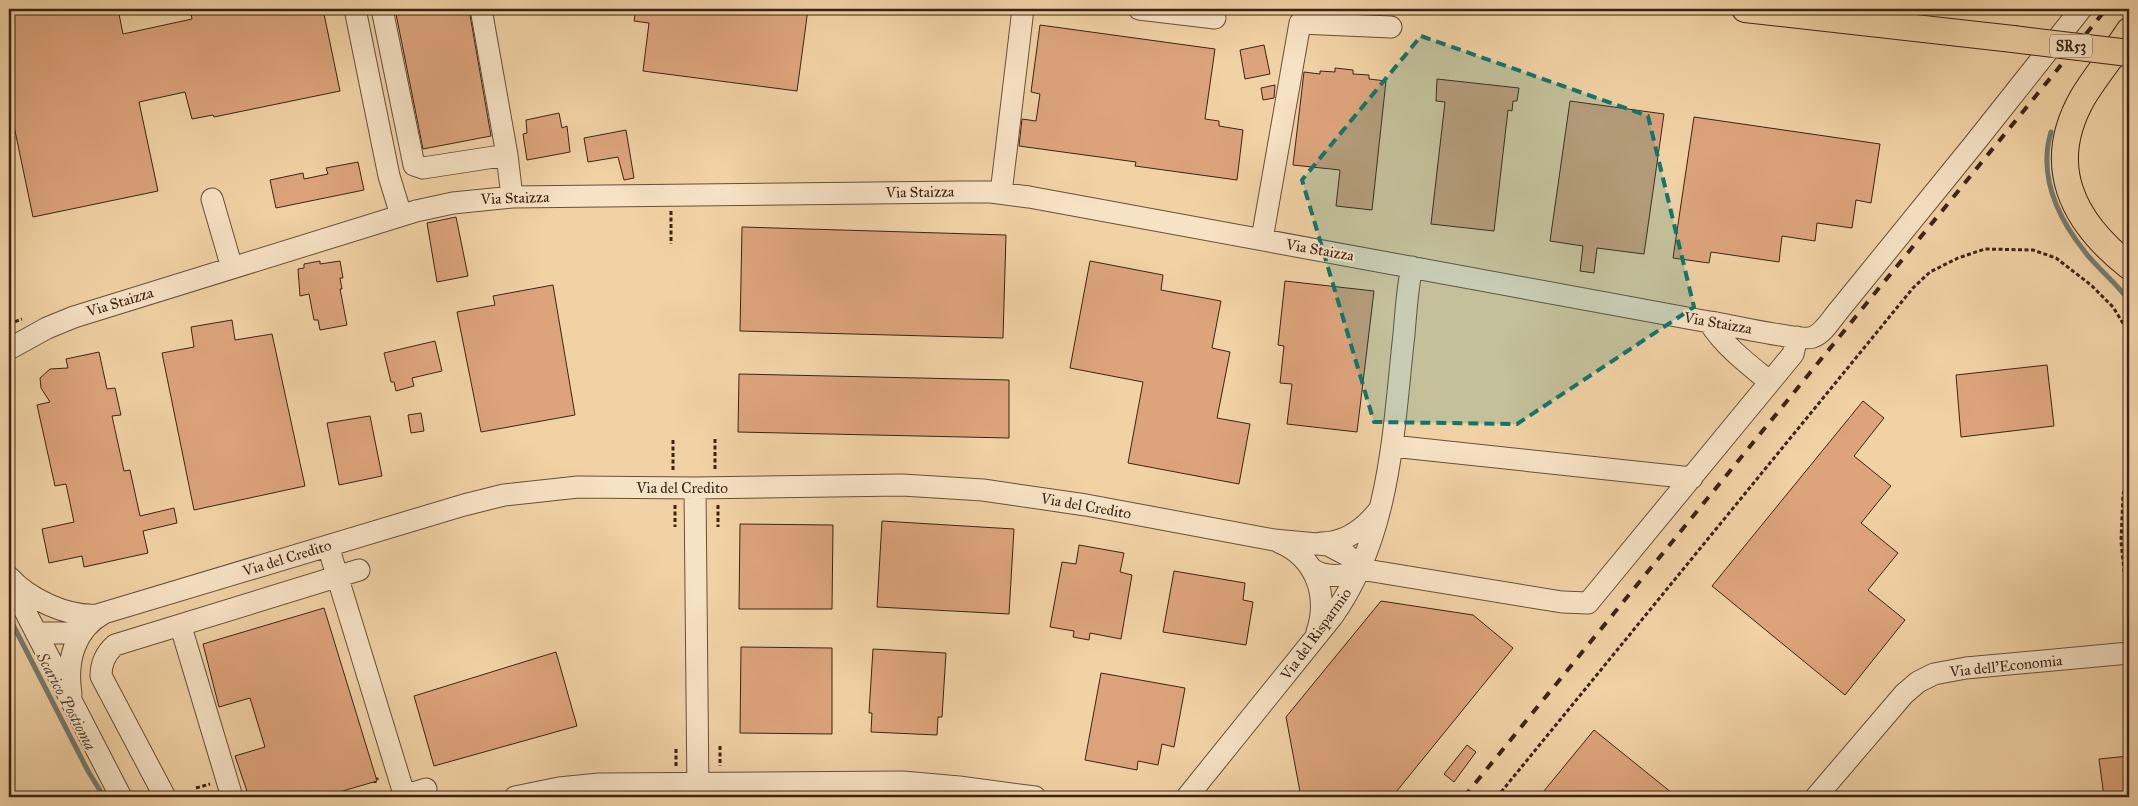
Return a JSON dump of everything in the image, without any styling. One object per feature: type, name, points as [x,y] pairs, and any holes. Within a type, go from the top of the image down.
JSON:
[{"type":"main road","name":"SR53","points":[[1745,9],[2013,39],[2128,40]]},
{"type":"main road","points":[[2128,40],[2094,79],[2074,115],[2067,137],[2065,170],[2070,192],[2081,216],[2096,236],[2129,266]]},
{"type":"street","points":[[354,9],[386,160],[401,215]]},
{"type":"street","points":[[382,9],[414,165],[419,168],[426,168],[507,155]]},
{"type":"street","points":[[481,9],[507,155],[512,197]]},
{"type":"street","points":[[1001,193],[1023,9]]},
{"type":"street","points":[[1139,9],[1216,18]]},
{"type":"street","name":"Via Staizza","points":[[11,350],[65,320],[401,215],[453,203],[512,197],[962,192],[1001,193],[1412,266],[1710,322],[1812,338],[1823,330],[1974,144],[2078,10]]},
{"type":"street","points":[[1262,239],[1300,23],[1390,27]]},
{"type":"street","points":[[212,199],[232,268]]},
{"type":"street","name":"Via del Risparmio","points":[[1187,797],[1316,638],[1339,607],[1360,570],[1373,537],[1382,505],[1392,446],[1412,266]]},
{"type":"street","points":[[1710,322],[1719,337],[1732,352],[1770,382]]},
{"type":"street","points":[[1312,569],[1324,574],[1360,570],[1562,602],[1588,603],[1793,354],[1797,337]]},
{"type":"street","points":[[1392,446],[1692,478]]},
{"type":"street","name":"Via del Credito","points":[[9,578],[21,588],[43,601],[68,612],[91,615],[104,613],[504,495],[578,487],[695,488],[882,485],[952,487],[1040,498],[1274,540],[1322,544],[1335,547],[1345,553],[1356,563],[1360,570]]},
{"type":"street","points":[[695,488],[698,790]]},
{"type":"street","name":"Via del Credito","points":[[1322,544],[1354,534],[1370,521],[1382,505]]},
{"type":"street","name":"Via del Credito","points":[[1274,540],[1292,548],[1312,569],[1318,579],[1322,598],[1321,617],[1316,638]]},
{"type":"street","points":[[328,546],[403,797],[426,790]]},
{"type":"street","points":[[165,797],[101,676],[102,664],[109,651],[116,646],[359,570]]},
{"type":"street","points":[[9,578],[121,797]]},
{"type":"street","points":[[36,633],[56,617],[68,612]]},
{"type":"street","name":"Via del Credito","points":[[36,633],[79,632],[104,613]]},
{"type":"street","points":[[181,627],[232,797]]},
{"type":"street","name":"Via del Credito","points":[[74,705],[70,684],[71,662],[77,638],[84,629]]},
{"type":"street","name":"Via dell'Economia","points":[[1816,797],[1900,697],[1913,686],[1931,676],[1966,668],[2129,653]]},
{"type":"street","points":[[515,797],[581,786],[698,790],[903,782],[959,786],[1035,797]]},
{"type":"path","points":[[671,208],[671,244]]},
{"type":"path","points":[[1497,797],[1913,288],[1930,272],[1958,258],[1986,249],[2034,250],[2056,258],[2091,285],[2113,307],[2129,333]]},
{"type":"path","points":[[715,439],[716,471]]},
{"type":"path","points":[[673,440],[673,472]]},
{"type":"path","points":[[2129,465],[2123,495],[2121,541],[2129,621]]},
{"type":"path","points":[[675,501],[675,527]]},
{"type":"path","points":[[718,501],[718,527]]},
{"type":"path","points":[[720,746],[720,771]]},
{"type":"path","points":[[676,747],[676,772]]},
{"type":"highlighted area","points":[[1421,36],[1648,116],[1694,307],[1517,424],[1374,422],[1302,180]]},
{"type":"building","points":[[9,9],[118,9],[123,34],[192,19],[190,9],[323,9],[340,91],[214,117],[213,115],[192,119],[185,92],[139,102],[158,191],[33,217],[9,102]]},
{"type":"building","points":[[395,9],[469,9],[491,136],[423,149]]},
{"type":"building","points":[[636,9],[808,9],[797,91],[643,71],[649,23],[634,21]]},
{"type":"building","points":[[1040,25],[1215,49],[1205,119],[1219,121],[1219,126],[1243,130],[1237,180],[1135,166],[1136,162],[1019,146],[1022,119],[1036,121],[1040,94],[1031,92]]},
{"type":"building","points":[[1264,45],[1270,74],[1245,79],[1240,50]]},
{"type":"building","points":[[1335,68],[1353,70],[1353,74],[1369,75],[1369,79],[1386,81],[1372,210],[1336,206],[1340,170],[1293,165],[1304,72],[1320,74],[1320,71],[1335,72]]},
{"type":"building","points":[[1437,79],[1519,88],[1517,101],[1513,101],[1512,111],[1508,110],[1494,231],[1431,224],[1445,102],[1436,101]]},
{"type":"building","points":[[1275,85],[1274,98],[1263,100],[1261,88]]},
{"type":"building","points":[[1570,101],[1664,114],[1644,254],[1597,248],[1594,273],[1580,271],[1583,246],[1550,241]]},
{"type":"building","points":[[559,113],[562,128],[567,126],[570,152],[527,160],[523,134],[527,133],[526,120]]},
{"type":"building","points":[[1694,117],[1880,144],[1871,203],[1856,200],[1852,228],[1817,223],[1815,241],[1782,236],[1779,262],[1711,252],[1709,263],[1673,258]]},
{"type":"building","points":[[626,130],[634,178],[624,180],[618,157],[588,162],[584,138]]},
{"type":"building","points":[[358,162],[364,190],[276,208],[270,180],[303,173],[304,179],[328,174],[326,168]]},
{"type":"building","points":[[456,217],[468,276],[437,282],[427,223]]},
{"type":"building","points":[[742,227],[1006,235],[1003,338],[740,331]]},
{"type":"building","points":[[320,261],[320,264],[340,261],[343,278],[340,278],[342,289],[340,289],[347,325],[320,330],[318,320],[314,320],[309,294],[300,296],[298,269],[304,268],[304,264]]},
{"type":"building","points":[[1090,261],[1163,275],[1161,290],[1221,301],[1212,348],[1230,352],[1217,418],[1250,424],[1239,484],[1128,463],[1143,382],[1070,368]]},
{"type":"building","points":[[1285,281],[1374,291],[1357,432],[1287,424],[1292,384],[1280,383],[1284,346],[1278,345]]},
{"type":"building","points":[[553,285],[575,415],[481,432],[457,312],[495,305],[493,296]]},
{"type":"building","points":[[232,320],[235,340],[272,334],[305,486],[194,510],[162,353],[194,347],[191,327]]},
{"type":"building","points":[[435,341],[442,371],[412,378],[414,386],[396,391],[394,382],[391,382],[384,353]]},
{"type":"building","points":[[99,352],[107,389],[115,388],[121,415],[112,416],[124,471],[130,470],[140,516],[174,508],[177,523],[143,531],[148,553],[84,567],[82,556],[49,563],[42,529],[74,522],[66,484],[55,486],[37,405],[50,402],[41,388],[40,378],[50,369],[68,368],[66,359]]},
{"type":"building","points":[[2047,365],[2054,426],[1961,437],[1956,375]]},
{"type":"building","points":[[739,374],[1009,380],[1009,438],[738,432]]},
{"type":"building","points":[[1863,401],[1884,418],[1854,456],[1891,486],[1861,523],[1898,553],[1868,590],[1905,620],[1845,695],[1712,586]]},
{"type":"building","points":[[421,413],[424,431],[411,433],[408,415]]},
{"type":"building","points":[[370,416],[382,476],[339,485],[327,423]]},
{"type":"building","points":[[882,521],[1014,529],[1009,614],[877,607]]},
{"type":"building","points":[[740,524],[833,525],[832,609],[739,609]]},
{"type":"building","points":[[1079,545],[1124,553],[1120,572],[1132,575],[1121,639],[1090,633],[1089,640],[1073,637],[1074,631],[1050,627],[1062,562],[1076,564]]},
{"type":"building","points":[[1174,571],[1245,583],[1243,600],[1253,602],[1246,645],[1163,632]]},
{"type":"building","points":[[1381,601],[1473,615],[1513,648],[1392,797],[1301,797],[1286,717]]},
{"type":"building","points":[[324,608],[377,781],[322,797],[249,797],[235,756],[265,747],[250,698],[219,707],[203,644]]},
{"type":"building","points":[[741,647],[832,648],[832,734],[740,733]]},
{"type":"building","points":[[873,649],[946,653],[942,717],[938,717],[937,735],[871,732],[872,713],[869,713]]},
{"type":"building","points":[[556,652],[577,726],[434,766],[414,696]]},
{"type":"building","points":[[1101,673],[1185,688],[1174,747],[1162,744],[1158,765],[1138,761],[1137,770],[1085,760]]},
{"type":"building","points":[[1594,730],[1677,797],[1539,797]]},
{"type":"building","points":[[1467,745],[1476,752],[1454,782],[1444,774]]},
{"type":"building","points":[[2129,756],[2129,797],[2104,797],[2099,759]]},
{"type":"waterway","points":[[2051,132],[2047,165],[2053,196],[2059,211],[2066,225],[2085,252],[2129,301]]},
{"type":"waterway","name":"Scarico Postioma","points":[[9,617],[88,771],[104,797]]},
{"type":"railway","points":[[2086,34],[2106,9]]},
{"type":"railway","points":[[1464,797],[2061,65]]}]
